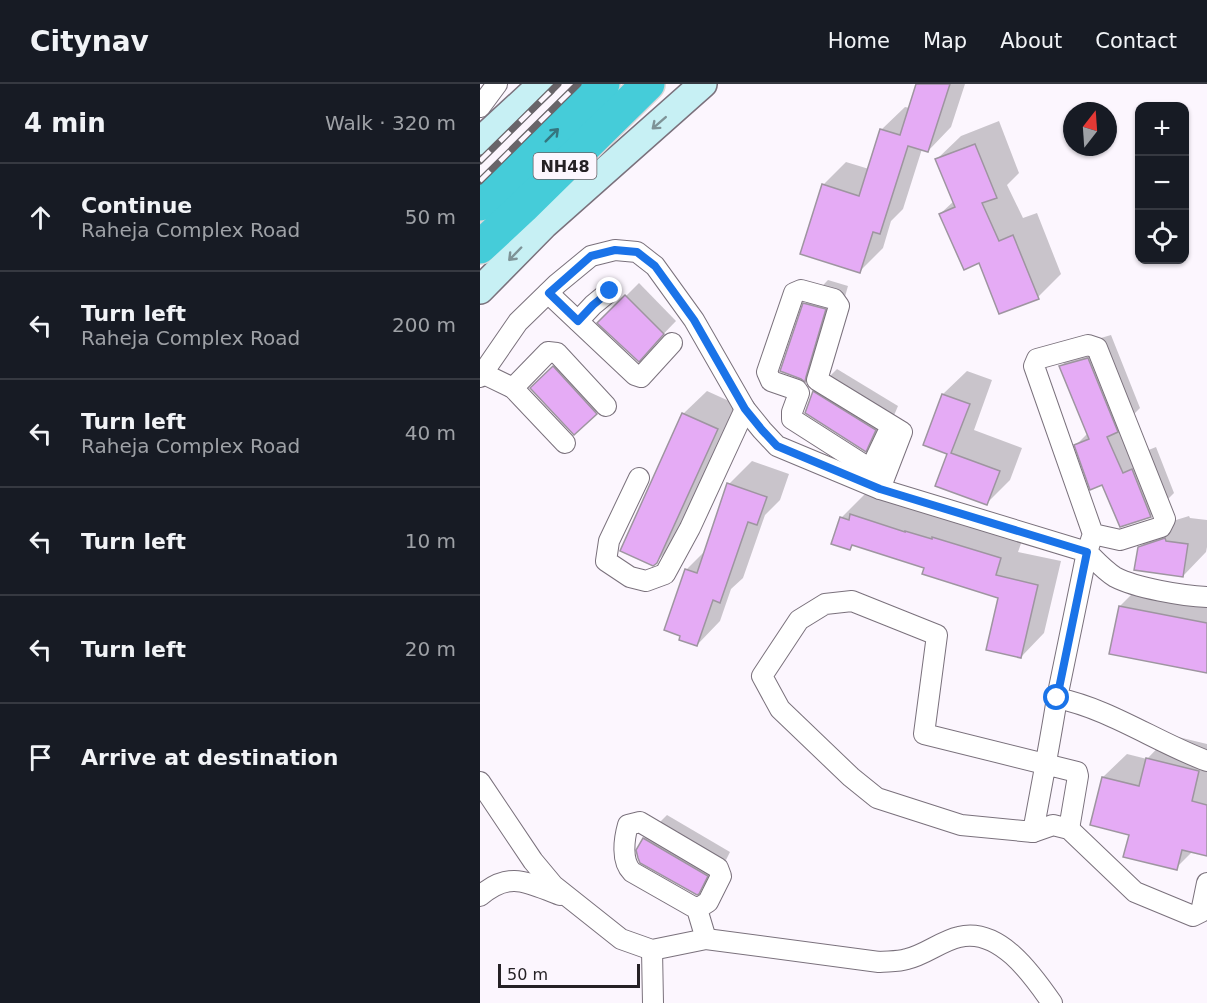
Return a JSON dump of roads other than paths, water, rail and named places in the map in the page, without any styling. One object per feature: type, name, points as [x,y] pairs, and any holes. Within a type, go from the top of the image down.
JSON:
[{"type":"highway","name":"NH48","points":[[480,204],[603,84]]},
{"type":"highway","name":"NH48","points":[[480,247],[648,84]]},
{"type":"street","points":[[480,107],[497,84]]},
{"type":"street","points":[[480,141],[542,84]]},
{"type":"street","points":[[480,290],[543,225],[703,84]]},
{"type":"street","points":[[565,443],[513,388],[481,375],[519,322],[591,256],[615,250],[637,252],[655,266],[694,320],[745,409],[777,446],[880,489],[1090,543],[1120,540],[1161,527],[1165,519],[1097,348],[1088,345],[1037,359],[1034,366],[1090,543],[1114,576],[1140,586],[1207,597]]},
{"type":"street","points":[[799,393],[797,390],[771,381],[767,372],[794,293],[801,290],[834,299],[839,306],[817,380],[799,393],[792,412],[792,419],[864,465],[872,466],[891,426]]},
{"type":"street","points":[[578,321],[610,291]]},
{"type":"street","points":[[549,293],[635,375],[641,377],[672,343]]},
{"type":"street","points":[[513,388],[548,352],[557,353],[606,406]]},
{"type":"street","points":[[817,380],[902,432],[880,489]]},
{"type":"street","points":[[639,478],[609,541],[606,561],[630,577],[646,581],[665,574],[690,528],[745,409]]},
{"type":"street","points":[[1033,832],[1057,698],[1090,543]]},
{"type":"street","points":[[1069,829],[1077,771],[924,734],[938,634],[852,601],[825,604],[800,620],[762,676],[780,709],[851,777],[877,798],[961,825],[1033,832],[1053,825],[1069,829],[1135,892],[1192,916],[1201,912],[1207,883]]},
{"type":"street","points":[[1057,698],[1102,712],[1207,761]]},
{"type":"street","points":[[480,782],[533,861],[553,885],[621,939],[652,950],[706,939],[879,962],[908,959],[958,937],[978,935],[999,944],[1034,976],[1052,1003]]},
{"type":"street","points":[[698,909],[708,902],[721,876],[718,868],[640,822],[628,825],[624,838],[627,867],[698,909],[706,939]]},
{"type":"street","points":[[480,896],[489,888],[512,879],[570,898]]},
{"type":"street","points":[[652,950],[652,1003]]},
{"type":"railway","points":[[480,161],[558,84]]},
{"type":"railway","points":[[480,181],[578,84]]}]
